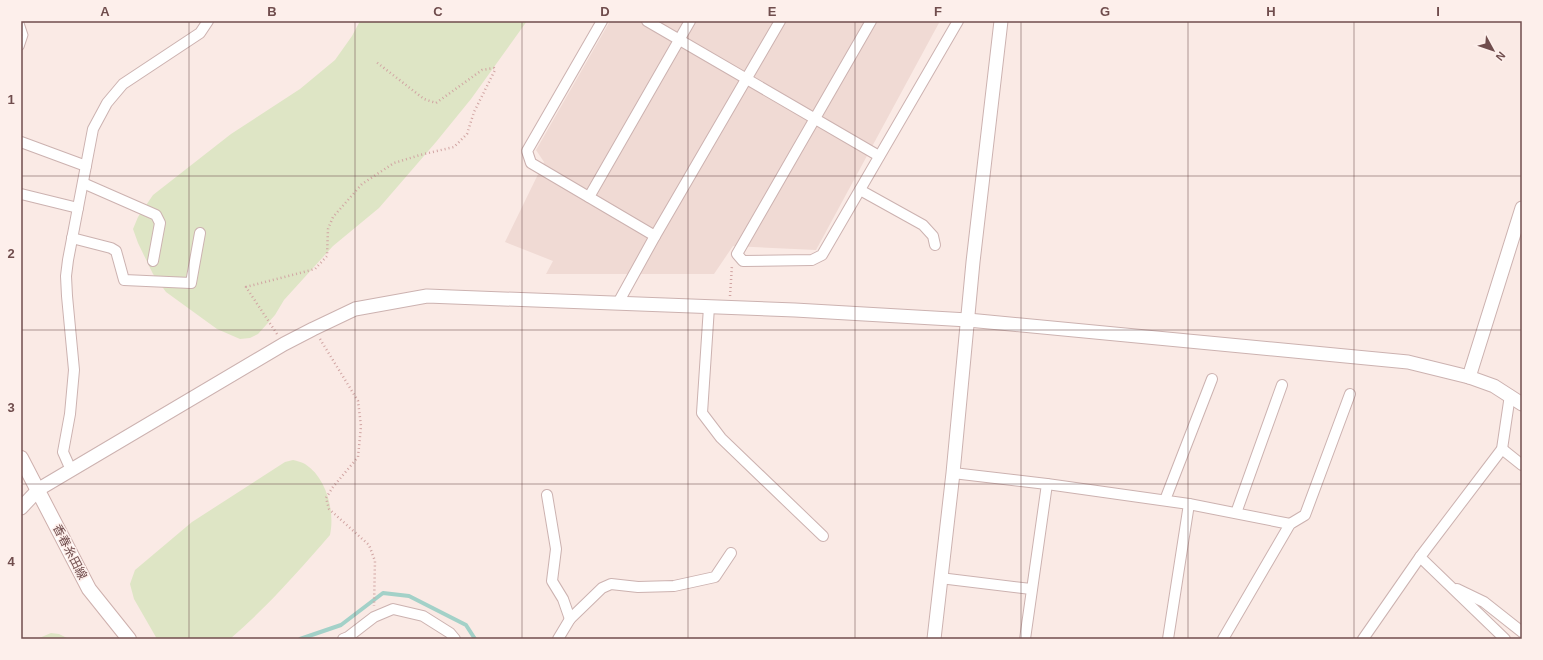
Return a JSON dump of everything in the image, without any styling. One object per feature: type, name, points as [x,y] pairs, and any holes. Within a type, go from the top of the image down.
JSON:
[{"type":"main road","name":"香春糸田線","points":[[21,458],[89,589],[129,639]]},
{"type":"street","points":[[71,470],[63,452],[70,414],[74,370],[66,276],[93,129],[107,103],[123,84],[200,32],[208,21]]},
{"type":"street","points":[[602,21],[527,151],[531,163],[655,236]]},
{"type":"street","points":[[647,21],[879,156]]},
{"type":"street","points":[[590,197],[690,21]]},
{"type":"street","points":[[618,303],[655,236],[780,21]]},
{"type":"street","points":[[871,21],[737,254],[743,261],[812,260],[822,255],[958,21]]},
{"type":"street","points":[[934,639],[1001,21]]},
{"type":"street","points":[[21,142],[86,166]]},
{"type":"street","points":[[83,183],[156,215],[160,223],[153,261]]},
{"type":"street","points":[[860,190],[922,225],[933,236],[935,245]]},
{"type":"street","points":[[21,194],[78,208]]},
{"type":"street","points":[[1469,377],[1519,228],[1522,208]]},
{"type":"street","points":[[72,238],[111,248],[116,251],[124,280],[192,283],[200,233]]},
{"type":"street","points":[[21,508],[38,489],[284,344],[355,310],[427,296],[730,307],[968,320],[1408,362],[1469,377],[1494,386],[1522,404]]},
{"type":"street","points":[[709,307],[702,413],[721,438],[823,536]]},
{"type":"street","points":[[1165,500],[1212,379]]},
{"type":"street","points":[[1236,513],[1282,386]]},
{"type":"street","points":[[1223,639],[1290,524],[1305,515],[1350,394]]},
{"type":"street","points":[[1363,639],[1420,557],[1502,449],[1510,395]]},
{"type":"street","points":[[1502,449],[1522,465]]},
{"type":"street","points":[[953,473],[1165,500],[1290,524]]},
{"type":"street","points":[[1025,639],[1047,484]]},
{"type":"street","points":[[547,495],[556,549],[552,581],[563,599],[570,619]]},
{"type":"street","points":[[1168,639],[1189,504]]},
{"type":"street","points":[[558,639],[570,619],[602,588],[611,584],[638,588],[674,586],[716,577],[731,553]]},
{"type":"street","points":[[1420,557],[1505,639]]},
{"type":"street","points":[[940,578],[1032,589]]},
{"type":"street","points":[[1448,584],[1484,602],[1522,632]]},
{"type":"street","points":[[343,639],[348,637],[374,617],[393,609],[423,616],[450,632],[455,639]]},
{"type":"lane","points":[[21,23],[25,35],[21,47]]},
{"type":"path","points":[[284,344],[246,287],[315,270],[327,256],[328,228],[333,217],[362,184],[394,163],[454,147],[467,134],[474,112],[495,70],[494,68],[482,70],[436,103],[424,99],[375,61]]},
{"type":"path","points":[[730,307],[731,267],[737,254]]},
{"type":"path","points":[[313,329],[358,401],[361,426],[358,457],[333,487],[326,498],[329,509],[369,545],[375,561],[374,617]]},
{"type":"shaded area","points":[[610,21],[940,21],[816,250],[733,246],[714,274],[546,274],[553,261],[505,242],[544,162],[536,150]]},
{"type":"green space","points":[[360,21],[527,21],[471,99],[379,208],[333,246],[284,300],[275,315],[258,334],[250,338],[240,339],[217,329],[166,292],[153,274],[133,229],[138,217],[153,195],[231,134],[300,89],[335,60],[352,36]]},
{"type":"green space","points":[[293,460],[304,463],[313,470],[324,487],[330,506],[330,535],[269,602],[230,639],[157,639],[134,599],[130,584],[135,570],[192,522],[285,462]]},
{"type":"green space","points":[[51,633],[59,634],[69,639],[37,639]]},
{"type":"waterway","points":[[300,639],[341,625],[383,593],[409,596],[466,625],[475,639]]}]
